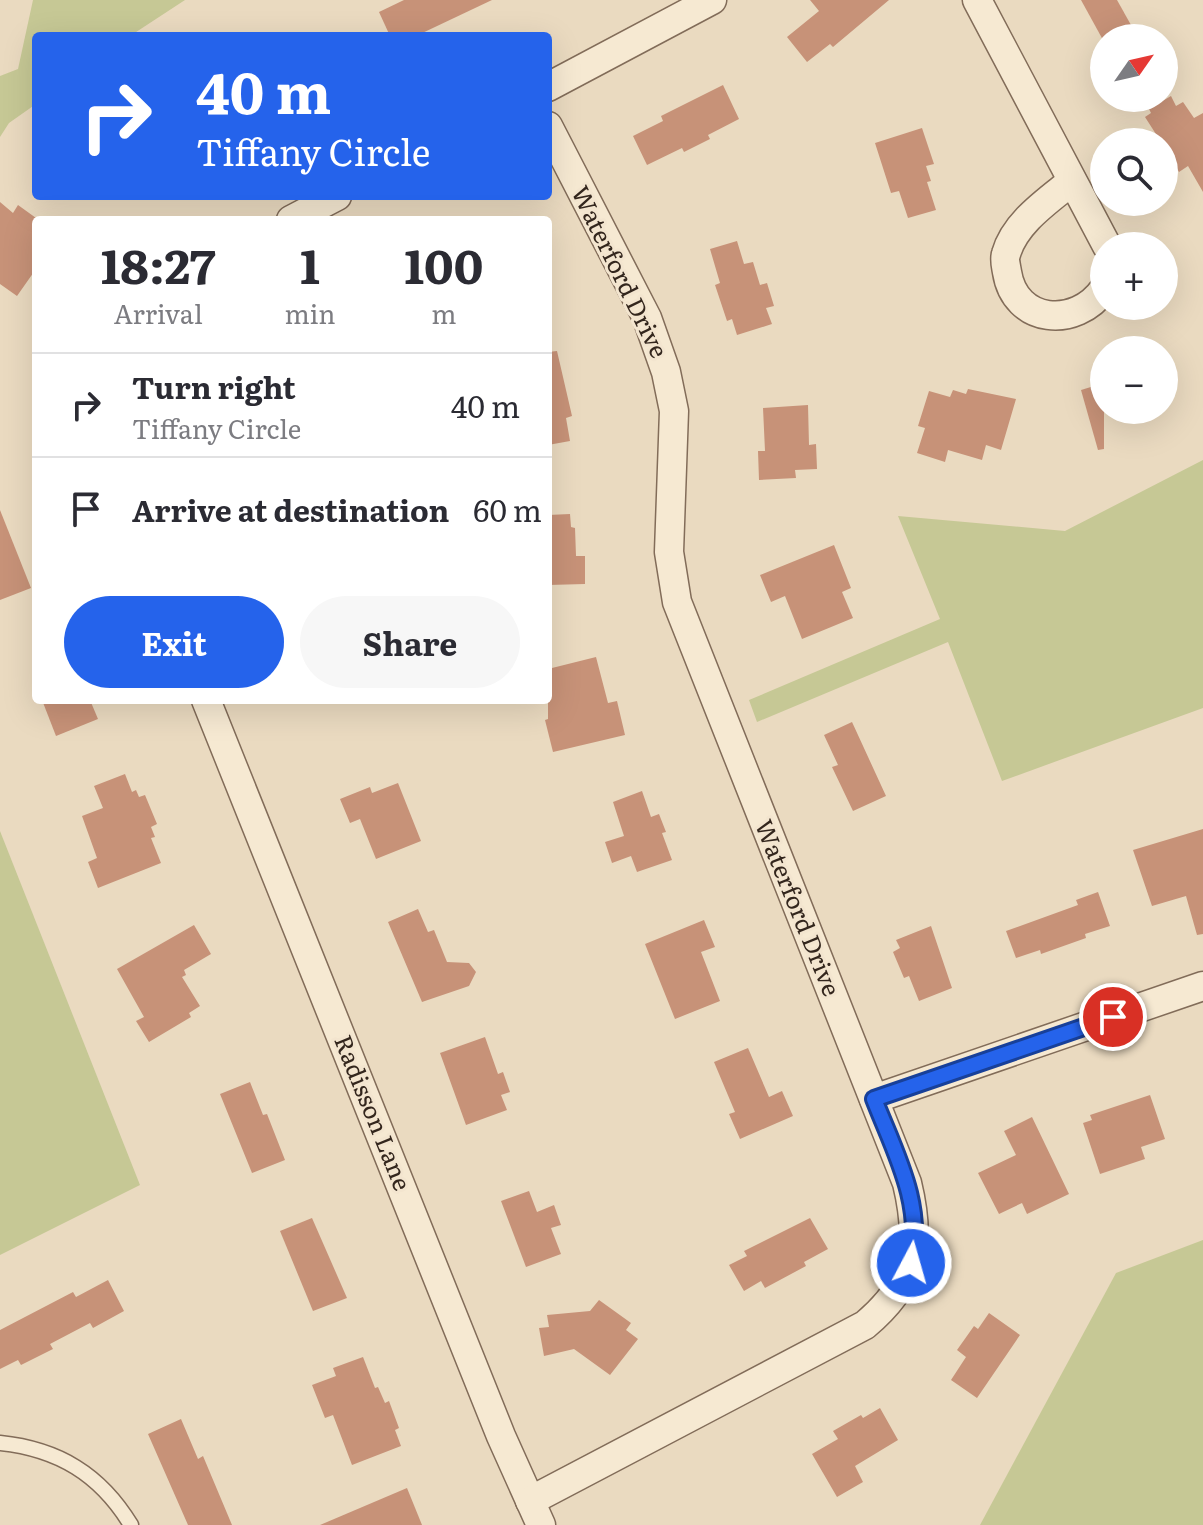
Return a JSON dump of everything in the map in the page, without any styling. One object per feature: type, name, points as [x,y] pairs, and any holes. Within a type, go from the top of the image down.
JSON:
[{"type":"street","points":[[552,85],[712,0]]},
{"type":"street","points":[[977,0],[1099,232]]},
{"type":"street","name":"Waterford Drive","points":[[536,1513],[865,1325],[886,1307],[900,1288],[916,1238],[907,1183],[677,602],[669,540],[674,411],[661,353],[642,309],[552,134]]},
{"type":"street","points":[[1072,181],[1026,221],[1012,239],[1005,256],[1009,286],[1027,309],[1055,316],[1090,305]]},
{"type":"street","points":[[299,216],[329,200]]},
{"type":"street","name":"Radisson Lane","points":[[208,704],[501,1436],[536,1513]]},
{"type":"street","points":[[874,1099],[1203,986]]},
{"type":"lane","points":[[0,1443],[26,1446],[56,1455],[81,1470],[114,1502],[131,1525]]},
{"type":"green space","points":[[33,0],[185,0],[136,32],[32,32],[32,107],[9,123],[0,137],[0,76],[18,69]]},
{"type":"green space","points":[[1203,460],[1203,708],[1002,781],[948,642],[757,722],[749,700],[940,619],[898,516],[1065,531]]},
{"type":"green space","points":[[0,831],[140,1185],[0,1255]]},
{"type":"green space","points":[[1203,1240],[1203,1525],[980,1525],[1116,1273]]},
{"type":"building","points":[[404,0],[492,0],[424,32],[388,32],[379,12]]},
{"type":"building","points":[[810,0],[889,0],[833,47],[830,44],[807,62],[787,37],[819,11]]},
{"type":"building","points":[[1081,0],[1117,0],[1130,24],[1094,24]]},
{"type":"building","points":[[723,85],[739,119],[684,152],[682,148],[647,165],[633,136],[663,121],[661,116]]},
{"type":"building","points":[[1183,102],[1194,118],[1203,113],[1203,192],[1188,166],[1178,170],[1178,128],[1152,128],[1145,117],[1151,113],[1178,112],[1178,105]]},
{"type":"building","points":[[922,128],[934,164],[926,166],[931,181],[927,182],[936,210],[908,218],[899,191],[891,193],[875,143]]},
{"type":"building","points":[[0,202],[13,213],[18,205],[33,216],[32,275],[17,296],[0,284]]},
{"type":"building","points":[[737,241],[744,264],[753,262],[760,285],[767,283],[774,306],[766,308],[772,324],[737,335],[732,319],[727,321],[715,285],[720,283],[710,249]]},
{"type":"building","points":[[557,351],[572,416],[566,418],[570,441],[552,444],[552,352]]},
{"type":"building","points":[[1090,387],[1090,422],[1081,390]]},
{"type":"building","points":[[968,389],[1016,399],[1001,450],[986,445],[982,460],[948,450],[945,462],[917,453],[925,428],[918,426],[929,391],[950,397],[953,390],[966,394]]},
{"type":"building","points":[[808,405],[809,445],[816,444],[817,469],[795,470],[796,478],[759,480],[758,451],[765,451],[763,408]]},
{"type":"building","points":[[1091,424],[1104,424],[1104,449],[1098,450]]},
{"type":"building","points":[[0,510],[31,588],[0,600]]},
{"type":"building","points":[[570,514],[571,527],[575,528],[576,556],[585,556],[585,584],[552,585],[552,515]]},
{"type":"building","points":[[834,545],[851,588],[842,592],[853,618],[802,639],[785,596],[771,602],[760,575]]},
{"type":"building","points":[[596,657],[608,703],[617,701],[625,735],[553,752],[545,720],[548,719],[548,704],[552,704],[552,668]]},
{"type":"building","points":[[44,704],[92,704],[98,719],[56,736]]},
{"type":"building","points":[[852,722],[886,796],[853,811],[832,767],[838,765],[824,735]]},
{"type":"building","points":[[125,774],[132,792],[136,790],[139,797],[145,795],[157,824],[151,827],[155,837],[151,838],[161,863],[98,888],[88,862],[97,858],[82,816],[103,808],[94,786]]},
{"type":"building","points":[[398,783],[421,841],[376,859],[360,819],[350,823],[340,799],[370,787],[372,793]]},
{"type":"building","points":[[642,791],[651,817],[659,814],[672,860],[637,872],[631,856],[612,863],[605,842],[624,836],[613,802]]},
{"type":"building","points":[[1203,829],[1203,934],[1197,935],[1186,896],[1152,906],[1133,850]]},
{"type":"building","points":[[1098,892],[1110,926],[1041,954],[1040,950],[1016,958],[1006,931],[1078,905],[1076,900]]},
{"type":"building","points":[[418,909],[428,932],[434,930],[447,962],[469,963],[476,972],[469,986],[422,1002],[388,922]]},
{"type":"building","points":[[704,920],[715,947],[701,952],[720,1001],[675,1019],[645,944]]},
{"type":"building","points":[[194,925],[211,954],[184,970],[186,975],[182,977],[200,1006],[189,1013],[191,1017],[149,1042],[136,1021],[144,1017],[117,969]]},
{"type":"building","points":[[931,926],[952,988],[919,1001],[909,976],[904,978],[893,952],[900,948],[896,940]]},
{"type":"building","points":[[485,1037],[498,1074],[503,1072],[510,1092],[501,1095],[507,1110],[466,1125],[440,1053]]},
{"type":"building","points":[[748,1048],[769,1097],[782,1091],[793,1116],[740,1139],[729,1114],[735,1112],[714,1062]]},
{"type":"building","points":[[250,1082],[263,1115],[267,1114],[285,1160],[252,1173],[220,1094]]},
{"type":"building","points":[[1150,1095],[1165,1139],[1141,1147],[1145,1159],[1100,1174],[1083,1123],[1092,1120],[1090,1115]]},
{"type":"building","points":[[1032,1117],[1069,1194],[1027,1214],[1022,1203],[999,1214],[978,1173],[1016,1155],[1004,1131]]},
{"type":"building","points":[[529,1191],[537,1212],[554,1205],[561,1225],[551,1228],[561,1254],[526,1267],[501,1201]]},
{"type":"building","points":[[312,1218],[347,1298],[313,1311],[280,1231]]},
{"type":"building","points":[[810,1218],[828,1249],[804,1262],[806,1266],[765,1288],[761,1281],[744,1291],[729,1265],[747,1256],[744,1251]]},
{"type":"building","points":[[108,1280],[124,1311],[93,1328],[90,1323],[50,1344],[53,1349],[21,1365],[18,1360],[0,1369],[0,1330],[73,1292],[76,1297]]},
{"type":"building","points":[[599,1300],[631,1323],[626,1330],[638,1339],[610,1375],[574,1349],[544,1356],[539,1328],[549,1327],[547,1315],[590,1311]]},
{"type":"building","points":[[989,1313],[1020,1335],[977,1398],[951,1380],[966,1357],[957,1350],[974,1326],[978,1329]]},
{"type":"building","points":[[363,1357],[375,1388],[378,1387],[385,1403],[389,1401],[399,1428],[395,1430],[401,1446],[352,1465],[333,1415],[325,1418],[312,1385],[336,1376],[333,1368]]},
{"type":"building","points":[[880,1408],[898,1440],[855,1466],[863,1482],[837,1497],[812,1454],[838,1439],[833,1431]]},
{"type":"building","points":[[181,1419],[198,1459],[203,1456],[232,1525],[188,1525],[148,1434]]},
{"type":"building","points":[[407,1488],[422,1525],[320,1525]]},
{"type":"route","points":[[911,1263],[916,1238],[914,1212],[907,1183],[874,1099],[1113,1017]]}]
